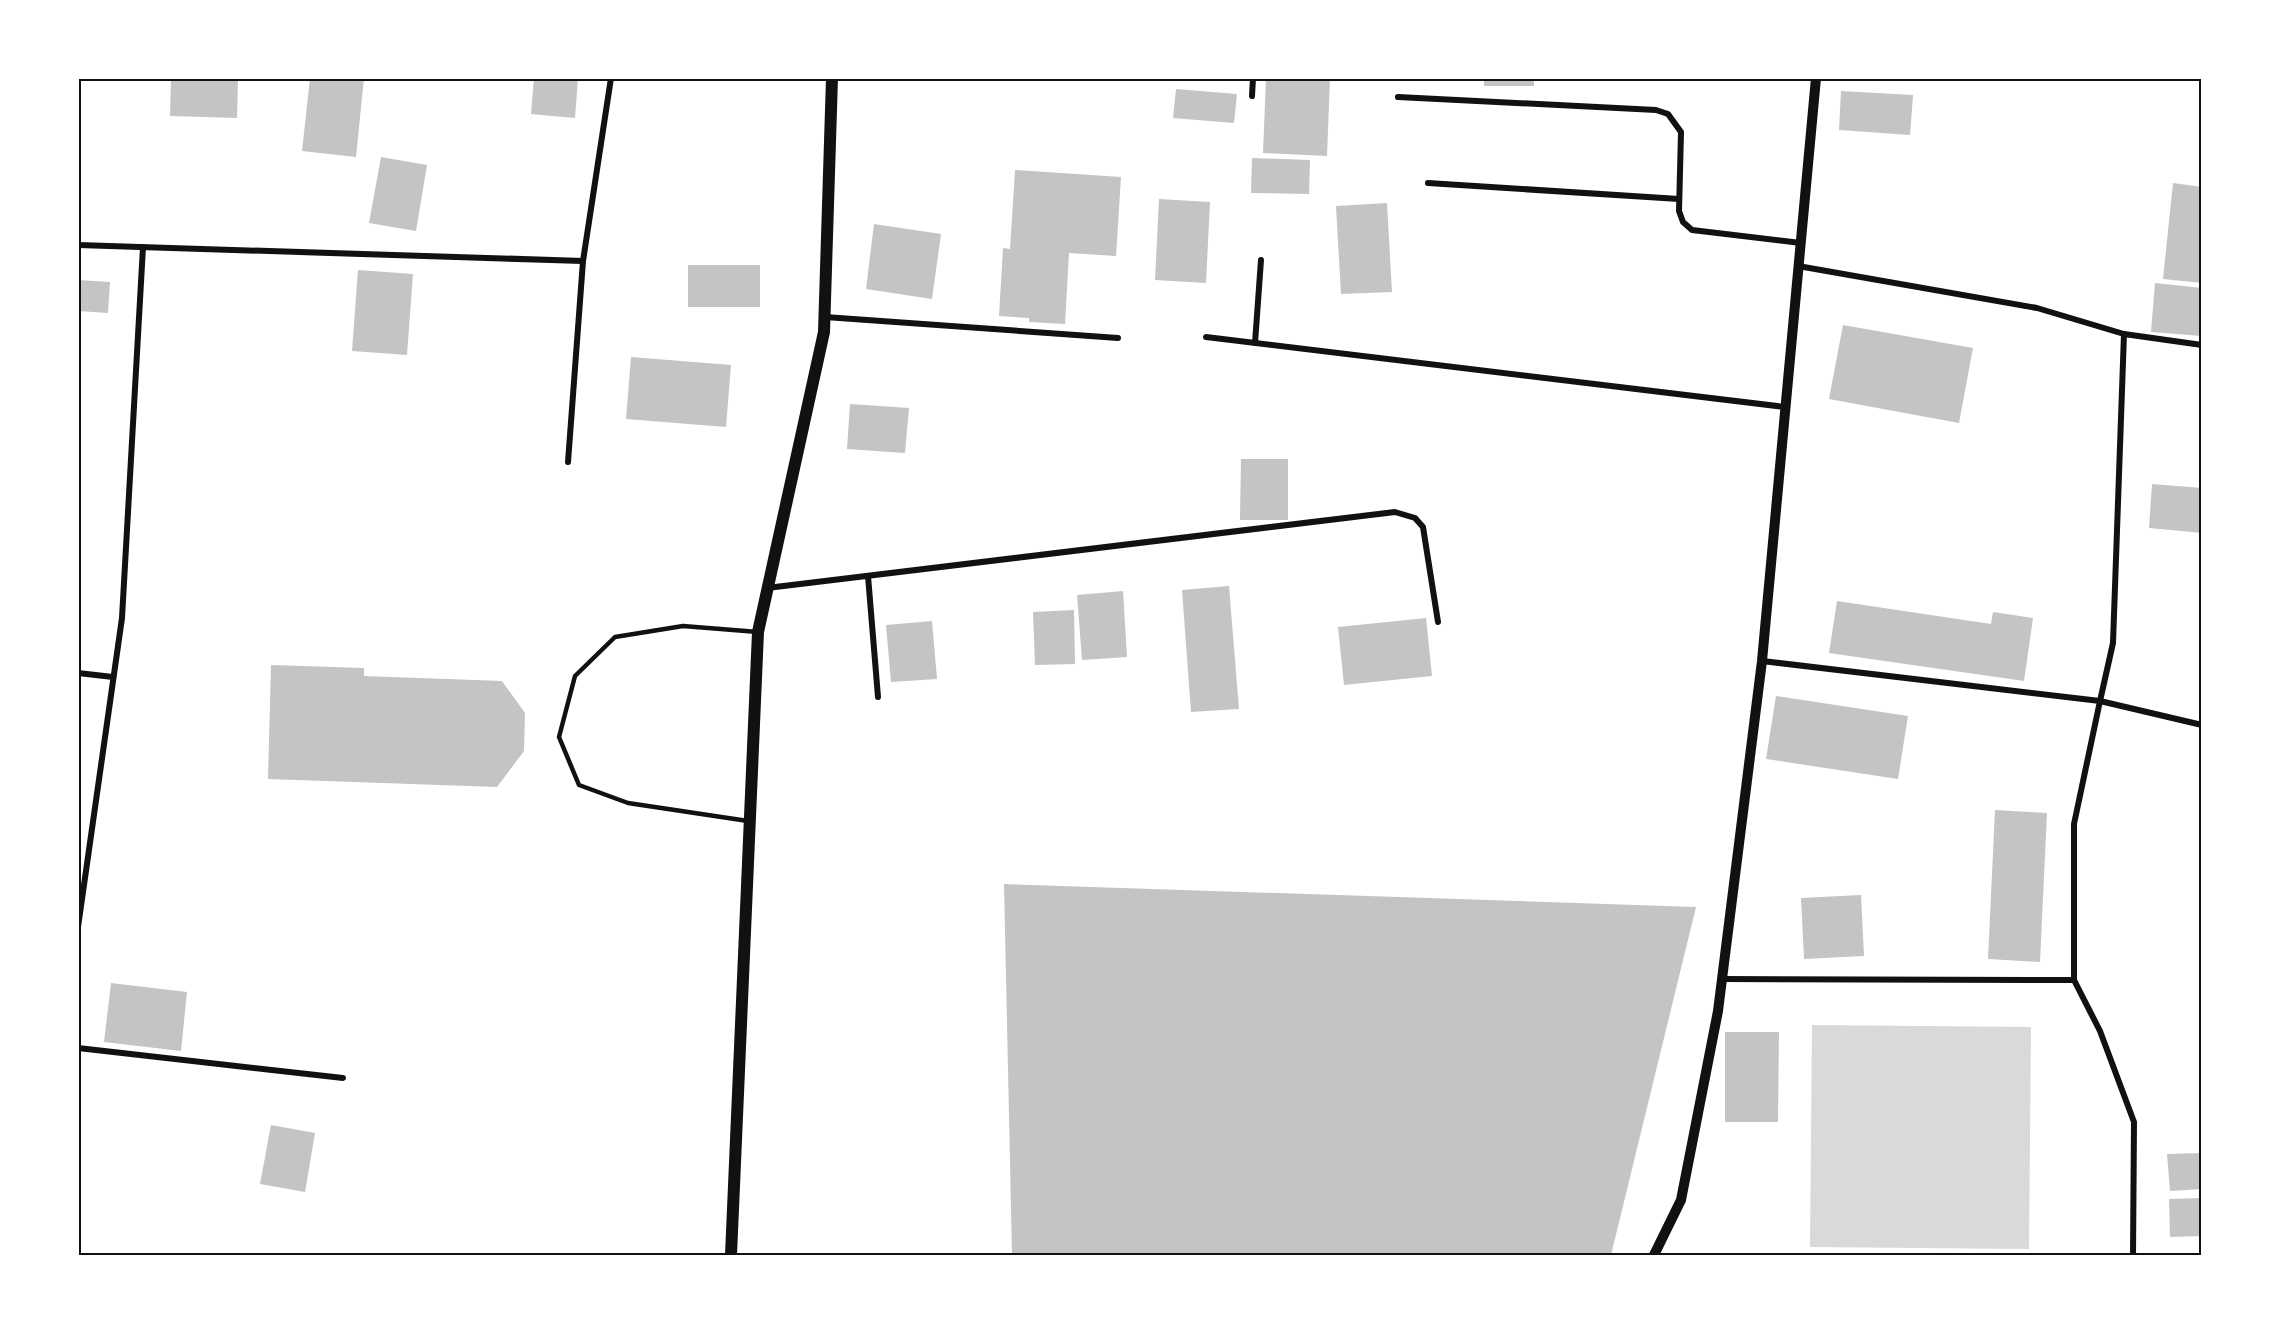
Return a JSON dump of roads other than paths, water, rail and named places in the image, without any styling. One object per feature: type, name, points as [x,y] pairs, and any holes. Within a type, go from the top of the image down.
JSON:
[{"type":"main road","points":[[731,1255],[758,632],[824,332],[832,78]]},
{"type":"street","points":[[568,462],[583,261],[611,78]]},
{"type":"street","points":[[1252,96],[1253,78]]},
{"type":"street","points":[[1654,1255],[1681,1200],[1718,1011],[1762,661],[1816,78]]},
{"type":"street","points":[[1398,97],[1656,110],[1668,114],[1681,132],[1679,211],[1683,222],[1692,230],[1801,243]]},
{"type":"street","points":[[1428,183],[1679,199]]},
{"type":"street","points":[[78,245],[583,261]]},
{"type":"street","points":[[78,927],[122,618],[143,247]]},
{"type":"street","points":[[1255,343],[1261,260]]},
{"type":"street","points":[[1798,266],[2037,308],[2124,334],[2202,345]]},
{"type":"street","points":[[825,317],[1118,338]]},
{"type":"street","points":[[2124,334],[2113,643],[2074,824],[2074,980],[2100,1031],[2134,1122],[2133,1255]]},
{"type":"street","points":[[1206,336],[1785,407]]},
{"type":"street","points":[[767,588],[1395,512],[1415,518],[1423,527],[1438,622]]},
{"type":"street","points":[[868,576],[878,697]]},
{"type":"street","points":[[1762,661],[2100,701],[2202,726]]},
{"type":"street","points":[[78,673],[113,677]]},
{"type":"street","points":[[1722,980],[2074,980]]},
{"type":"street","points":[[78,1048],[344,1078]]},
{"type":"lane","points":[[750,821],[627,802],[579,785],[559,737],[575,676],[615,637],[683,626],[758,632]]}]
